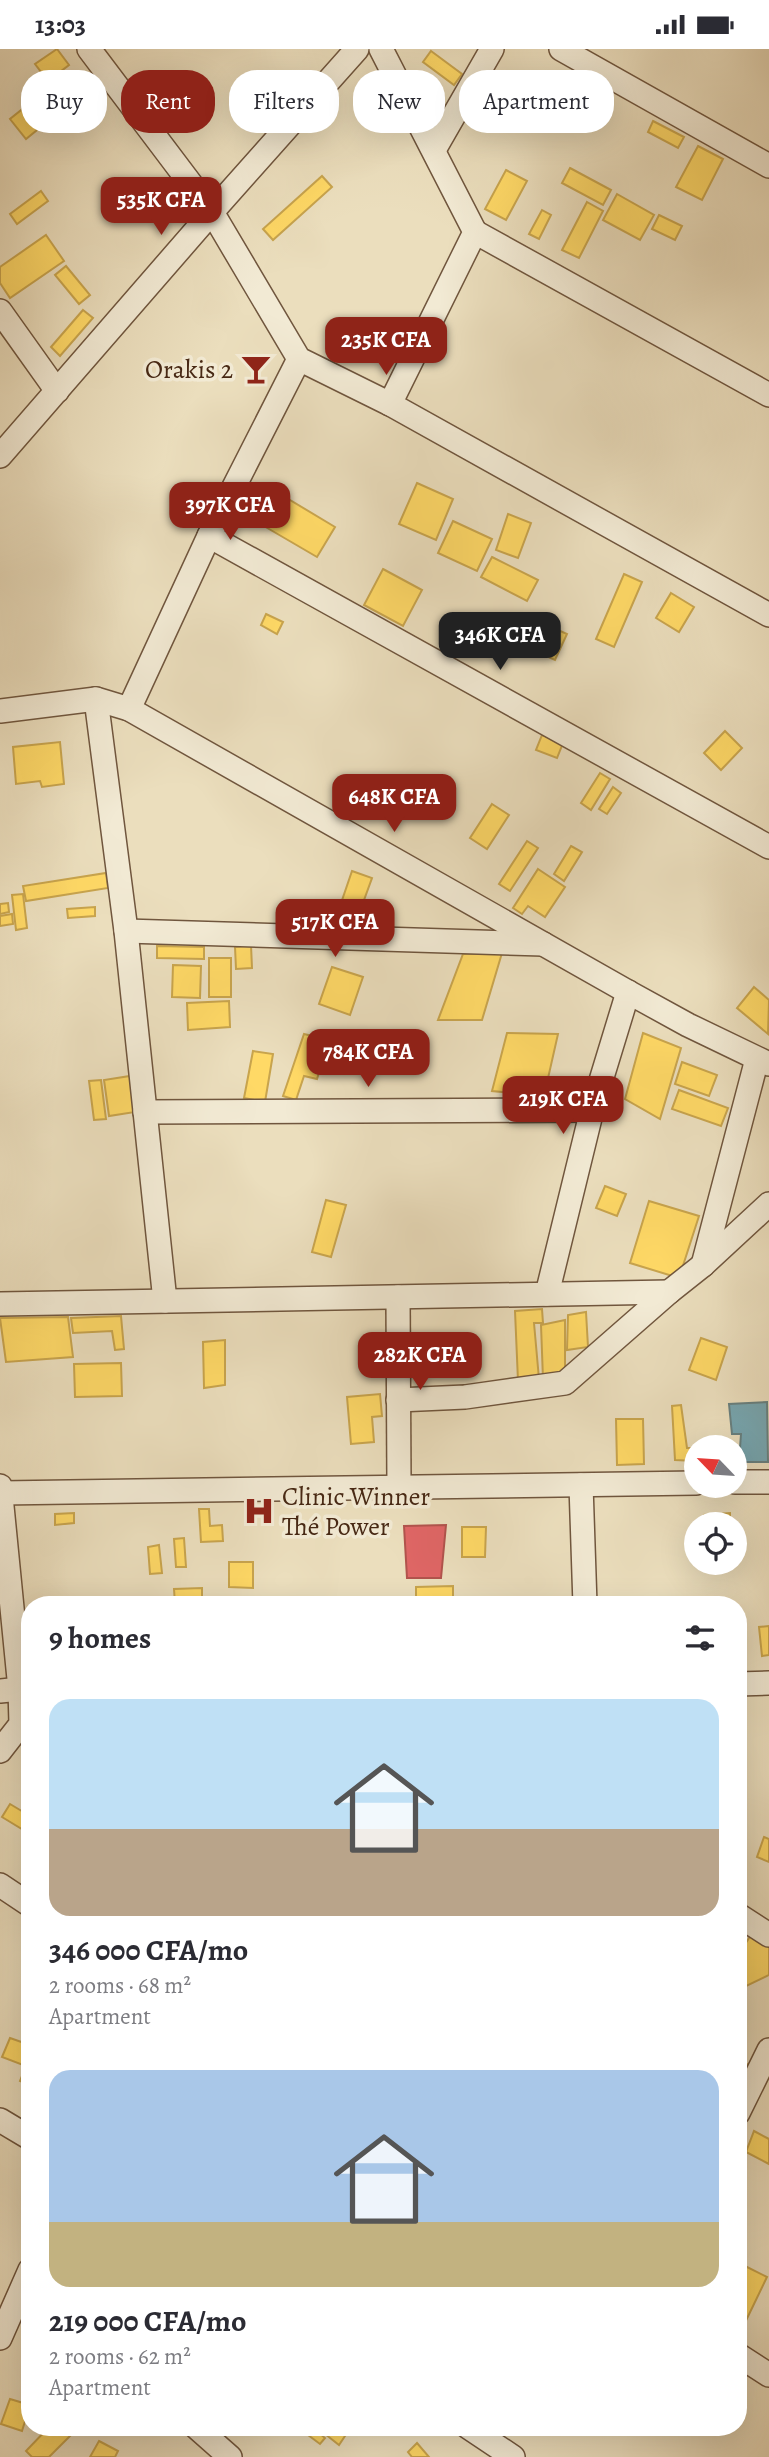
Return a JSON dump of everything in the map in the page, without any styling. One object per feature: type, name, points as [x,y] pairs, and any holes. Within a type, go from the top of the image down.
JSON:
[{"type":"street","points":[[0,456],[357,49]]},
{"type":"street","points":[[381,49],[475,232],[769,394]]},
{"type":"street","points":[[435,150],[492,49]]},
{"type":"street","points":[[561,49],[769,166]]},
{"type":"street","points":[[99,53],[212,212],[299,359],[390,404],[769,615]]},
{"type":"street","points":[[390,404],[475,232]]},
{"type":"street","points":[[0,311],[57,391]]},
{"type":"street","points":[[129,709],[209,536],[299,359]]},
{"type":"street","points":[[209,536],[769,847]]},
{"type":"street","points":[[96,699],[127,931],[165,1301]]},
{"type":"street","points":[[0,711],[96,699],[129,709],[628,992],[763,1062],[703,1265]]},
{"type":"street","points":[[127,931],[546,944]]},
{"type":"street","points":[[547,1294],[592,1110],[628,992]]},
{"type":"street","points":[[145,1112],[592,1110]]},
{"type":"street","points":[[398,1400],[465,1397],[565,1383],[703,1265],[769,1204]]},
{"type":"street","points":[[0,1304],[669,1292]]},
{"type":"street","points":[[398,1297],[399,1487]]},
{"type":"street","points":[[747,1482],[769,1482]]},
{"type":"street","points":[[0,1751],[21,1724],[1,1490],[684,1483]]},
{"type":"street","points":[[581,1485],[585,1596]]},
{"type":"street","points":[[747,1684],[769,1683]]},
{"type":"street","points":[[0,1885],[21,1899]]},
{"type":"street","points":[[747,1921],[769,1935]]},
{"type":"street","points":[[747,2095],[769,2050]]},
{"type":"street","points":[[0,2120],[21,2133]]},
{"type":"street","points":[[0,2338],[21,2293]]},
{"type":"street","points":[[747,2361],[769,2375]]},
{"type":"street","points":[[206,2436],[230,2457]]},
{"type":"street","points":[[482,2436],[513,2457]]},
{"type":"building: Homes","points":[[57,49],[69,65],[62,70],[40,70],[35,64]]},
{"type":"building: Homes","points":[[431,51],[459,72],[459,78],[454,85],[445,78],[445,70],[434,70],[423,62]]},
{"type":"building: Homes","points":[[21,110],[21,133],[10,119]]},
{"type":"building: Homes","points":[[653,121],[684,137],[678,148],[648,132]]},
{"type":"building: Homes","points":[[21,133],[33,133],[26,139]]},
{"type":"building: Homes","points":[[698,146],[723,159],[702,200],[676,187]]},
{"type":"building: Homes","points":[[570,168],[611,190],[603,205],[562,183]]},
{"type":"building: Homes","points":[[506,170],[527,181],[506,220],[485,209]]},
{"type":"building: Homes","points":[[322,176],[332,187],[273,240],[263,229]]},
{"type":"building: Homes","points":[[41,191],[48,201],[17,224],[10,214]]},
{"type":"building: Homes","points":[[617,194],[654,215],[640,240],[603,220]]},
{"type":"building: Homes","points":[[587,202],[603,211],[579,258],[562,250]]},
{"type":"building: Homes","points":[[542,210],[551,215],[539,239],[529,234]]},
{"type":"building: Homes","points":[[659,215],[682,226],[675,240],[652,229]]},
{"type":"building: Homes","points":[[46,235],[64,261],[10,298],[0,283],[0,267]]},
{"type":"building: Homes","points":[[66,266],[90,295],[79,304],[55,275]]},
{"type":"building: Homes","points":[[83,310],[93,318],[60,356],[51,347]]},
{"type":"building: Homes","points":[[417,483],[453,499],[436,540],[399,524]]},
{"type":"building: Homes","points":[[275,491],[335,527],[317,557],[257,522]]},
{"type":"building: Homes","points":[[508,514],[531,523],[518,558],[496,550]]},
{"type":"building: Homes","points":[[453,521],[492,539],[477,571],[438,553]]},
{"type":"building: Homes","points":[[492,557],[538,580],[527,601],[481,577]]},
{"type":"building: Homes","points":[[383,569],[422,590],[403,626],[364,605]]},
{"type":"building: Homes","points":[[624,574],[642,582],[614,647],[596,639]]},
{"type":"building: Homes","points":[[671,593],[694,607],[679,632],[656,618]]},
{"type":"building: Homes","points":[[266,614],[283,622],[277,634],[261,625]]},
{"type":"building: Homes","points":[[538,621],[567,634],[555,660],[526,647]]},
{"type":"building: Homes","points":[[725,731],[742,748],[721,770],[704,753]]},
{"type":"building: Homes","points":[[542,735],[563,743],[557,758],[536,750]]},
{"type":"building: Homes","points":[[60,742],[64,784],[42,787],[40,781],[16,784],[13,747]]},
{"type":"building: Homes","points":[[600,773],[610,779],[591,810],[581,803]]},
{"type":"building: Homes","points":[[613,787],[621,793],[607,814],[599,809]]},
{"type":"building: Homes","points":[[492,804],[509,815],[487,849],[470,838]]},
{"type":"building: Homes","points":[[527,841],[538,848],[510,891],[499,884]]},
{"type":"building: Homes","points":[[571,846],[582,852],[564,881],[554,874]]},
{"type":"building: Homes","points":[[538,869],[565,887],[545,917],[528,906],[522,914],[513,908]]},
{"type":"building: Homes","points":[[352,871],[372,878],[356,922],[337,915]]},
{"type":"building: Homes","points":[[106,873],[108,888],[26,901],[23,886]]},
{"type":"building: Homes","points":[[23,894],[27,928],[16,930],[12,895]]},
{"type":"building: Homes","points":[[8,903],[9,912],[0,914],[0,904]]},
{"type":"building: Homes","points":[[95,907],[95,916],[68,918],[67,909]]},
{"type":"building: Homes","points":[[12,914],[13,924],[0,926],[0,916]]},
{"type":"building: Homes","points":[[251,945],[252,968],[236,969],[235,947]]},
{"type":"building: Homes","points":[[157,946],[204,947],[204,959],[157,958]]},
{"type":"building: Homes","points":[[502,953],[482,1020],[438,1020],[463,954]]},
{"type":"building: Homes","points":[[209,958],[231,958],[231,997],[209,997]]},
{"type":"building: Homes","points":[[173,965],[201,966],[200,998],[172,997]]},
{"type":"building: Homes","points":[[332,967],[363,977],[350,1015],[319,1004]]},
{"type":"building: Homes","points":[[754,987],[769,1000],[768,1034],[737,1008]]},
{"type":"building: Homes","points":[[229,1001],[230,1027],[188,1030],[187,1003]]},
{"type":"building: Homes","points":[[507,1033],[558,1034],[544,1096],[492,1091]]},
{"type":"building: Homes","points":[[643,1033],[681,1048],[660,1119],[625,1099]]},
{"type":"building: Homes","points":[[304,1034],[329,1040],[317,1079],[304,1076],[296,1100],[283,1096]]},
{"type":"building: Homes","points":[[253,1051],[273,1054],[265,1102],[244,1098]]},
{"type":"building: Homes","points":[[682,1062],[717,1075],[709,1096],[675,1084]]},
{"type":"building: Homes","points":[[130,1076],[135,1112],[109,1116],[104,1080]]},
{"type":"building: Homes","points":[[101,1080],[106,1119],[94,1120],[89,1081]]},
{"type":"building: Homes","points":[[679,1090],[728,1108],[721,1126],[672,1109]]},
{"type":"building: Homes","points":[[605,1186],[626,1194],[617,1216],[596,1208]]},
{"type":"building: Homes","points":[[326,1200],[346,1205],[331,1257],[312,1252]]},
{"type":"building: Homes","points":[[649,1201],[699,1216],[679,1278],[630,1263]]},
{"type":"building: Homes","points":[[542,1309],[543,1323],[534,1323],[539,1379],[518,1381],[515,1311]]},
{"type":"building: Homes","points":[[586,1312],[588,1347],[567,1350],[568,1315]]},
{"type":"building: Homes","points":[[121,1316],[124,1349],[115,1350],[112,1331],[73,1333],[71,1318]]},
{"type":"building: Homes","points":[[68,1317],[73,1357],[6,1362],[0,1318]]},
{"type":"building: Homes","points":[[565,1320],[565,1374],[543,1379],[541,1325]]},
{"type":"building: Homes","points":[[701,1338],[727,1347],[716,1380],[689,1370]]},
{"type":"building: Homes","points":[[225,1340],[225,1385],[204,1388],[203,1342]]},
{"type":"building: Homes","points":[[121,1363],[122,1396],[75,1397],[74,1364]]},
{"type":"building: Homes","points":[[380,1394],[382,1416],[372,1417],[374,1442],[351,1444],[347,1397]]},
{"type":"building: Homes","points":[[681,1405],[685,1435],[684,1460],[675,1460],[672,1406]]},
{"type":"building: Homes","points":[[616,1419],[643,1419],[644,1464],[617,1465]]},
{"type":"building: Homes","points":[[199,1509],[209,1509],[210,1526],[222,1525],[223,1541],[201,1542]]},
{"type":"building: Homes","points":[[74,1513],[74,1523],[55,1525],[55,1514]]},
{"type":"building: Homes","points":[[462,1527],[486,1527],[485,1557],[462,1557]]},
{"type":"building: Homes","points":[[184,1538],[186,1567],[176,1567],[174,1539]]},
{"type":"building: Homes","points":[[159,1545],[162,1573],[150,1574],[148,1547]]},
{"type":"building: Homes","points":[[229,1562],[253,1562],[253,1588],[229,1587]]},
{"type":"building: Homes","points":[[453,1586],[453,1596],[416,1596],[416,1587]]},
{"type":"building: Homes","points":[[202,1588],[202,1596],[174,1596],[174,1589]]},
{"type":"building: Homes","points":[[769,1626],[769,1655],[762,1656],[759,1627]]},
{"type":"building: Homes","points":[[10,1804],[21,1811],[21,1829],[2,1817]]},
{"type":"building: Homes","points":[[764,1837],[769,1839],[769,1862],[757,1857]]},
{"type":"building: Homes","points":[[751,1935],[769,1946],[769,1975],[747,1986],[747,1941]]},
{"type":"building: Homes","points":[[10,2038],[21,2042],[21,2064],[2,2057]]},
{"type":"building: Homes","points":[[754,2131],[769,2139],[769,2164],[747,2153]]},
{"type":"building: Homes","points":[[747,2267],[767,2277],[747,2319]]},
{"type":"building: Homes","points":[[10,2399],[21,2402],[21,2431],[1,2424]]},
{"type":"building: Homes","points":[[40,2436],[70,2436],[49,2457],[32,2457],[26,2451]]},
{"type":"building: Homes","points":[[309,2436],[323,2436],[325,2438],[320,2444]]},
{"type":"building: Homes","points":[[328,2436],[345,2436],[339,2445]]},
{"type":"building: Homes","points":[[99,2441],[118,2451],[115,2457],[90,2457]]},
{"type":"building: Homes","points":[[417,2443],[429,2457],[412,2457],[408,2452]]},
{"type":"building: Shops","points":[[446,1525],[441,1578],[407,1578],[404,1526]]},
{"type":"building: Public","points":[[767,1402],[768,1462],[747,1462],[747,1435],[732,1434],[729,1404]]},
{"type":"place","name":"Orakis 2","points":[[256,369]]},
{"type":"place","name":"Clinic Winner Thé Power","points":[[259,1511]]}]
